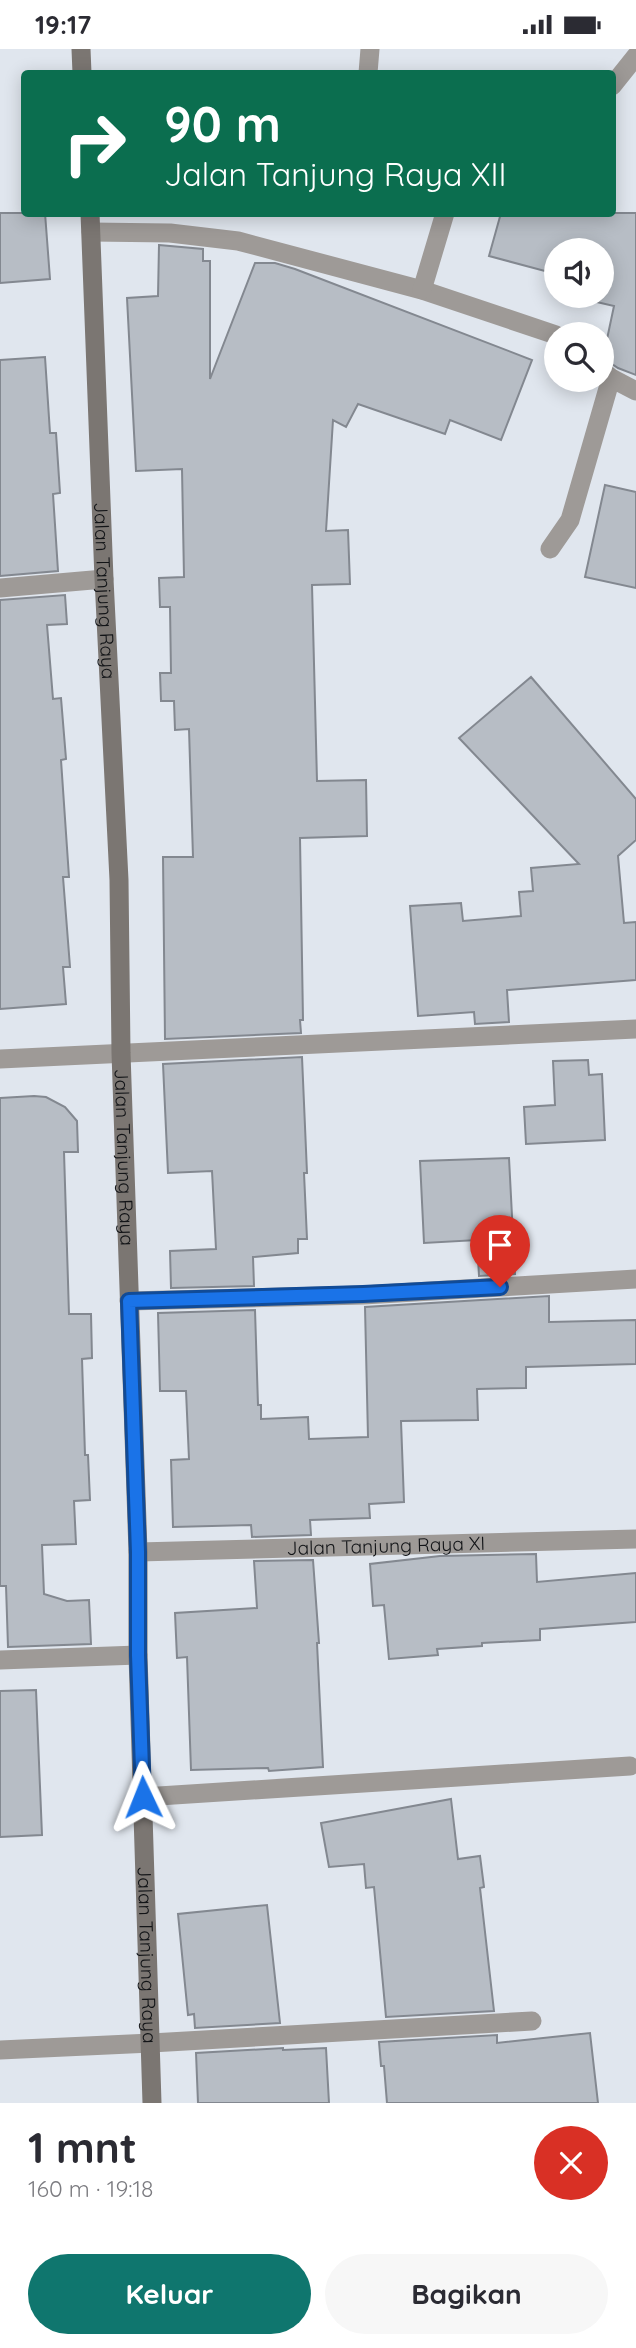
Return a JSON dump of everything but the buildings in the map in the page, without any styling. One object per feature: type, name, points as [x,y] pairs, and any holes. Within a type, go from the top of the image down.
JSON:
[{"type":"main road","points":[[81,49],[82,70]]},
{"type":"main road","name":"Jalan Tanjung Raya","points":[[91,223],[104,579],[119,880],[121,1053],[138,1552],[138,1655],[152,2103]]},
{"type":"street","points":[[368,70],[370,49]]},
{"type":"street","points":[[616,81],[636,56]]},
{"type":"street","points":[[422,291],[444,217]]},
{"type":"street","points":[[91,223],[238,241],[422,291],[544,331]]},
{"type":"street","points":[[614,379],[636,391]]},
{"type":"street","points":[[550,549],[569,520],[601,392]]},
{"type":"street","points":[[0,588],[104,579]]},
{"type":"street","points":[[0,1059],[636,1029]]},
{"type":"street","points":[[129,1301],[363,1294],[636,1279]]},
{"type":"street","name":"Jalan Tanjung Raya XI","points":[[138,1552],[636,1539]]},
{"type":"street","points":[[0,1660],[138,1655]]},
{"type":"street","points":[[143,1797],[630,1766]]},
{"type":"street","points":[[0,2050],[532,2021]]},
{"type":"route","points":[[143,1797],[129,1301],[500,1287]]}]
